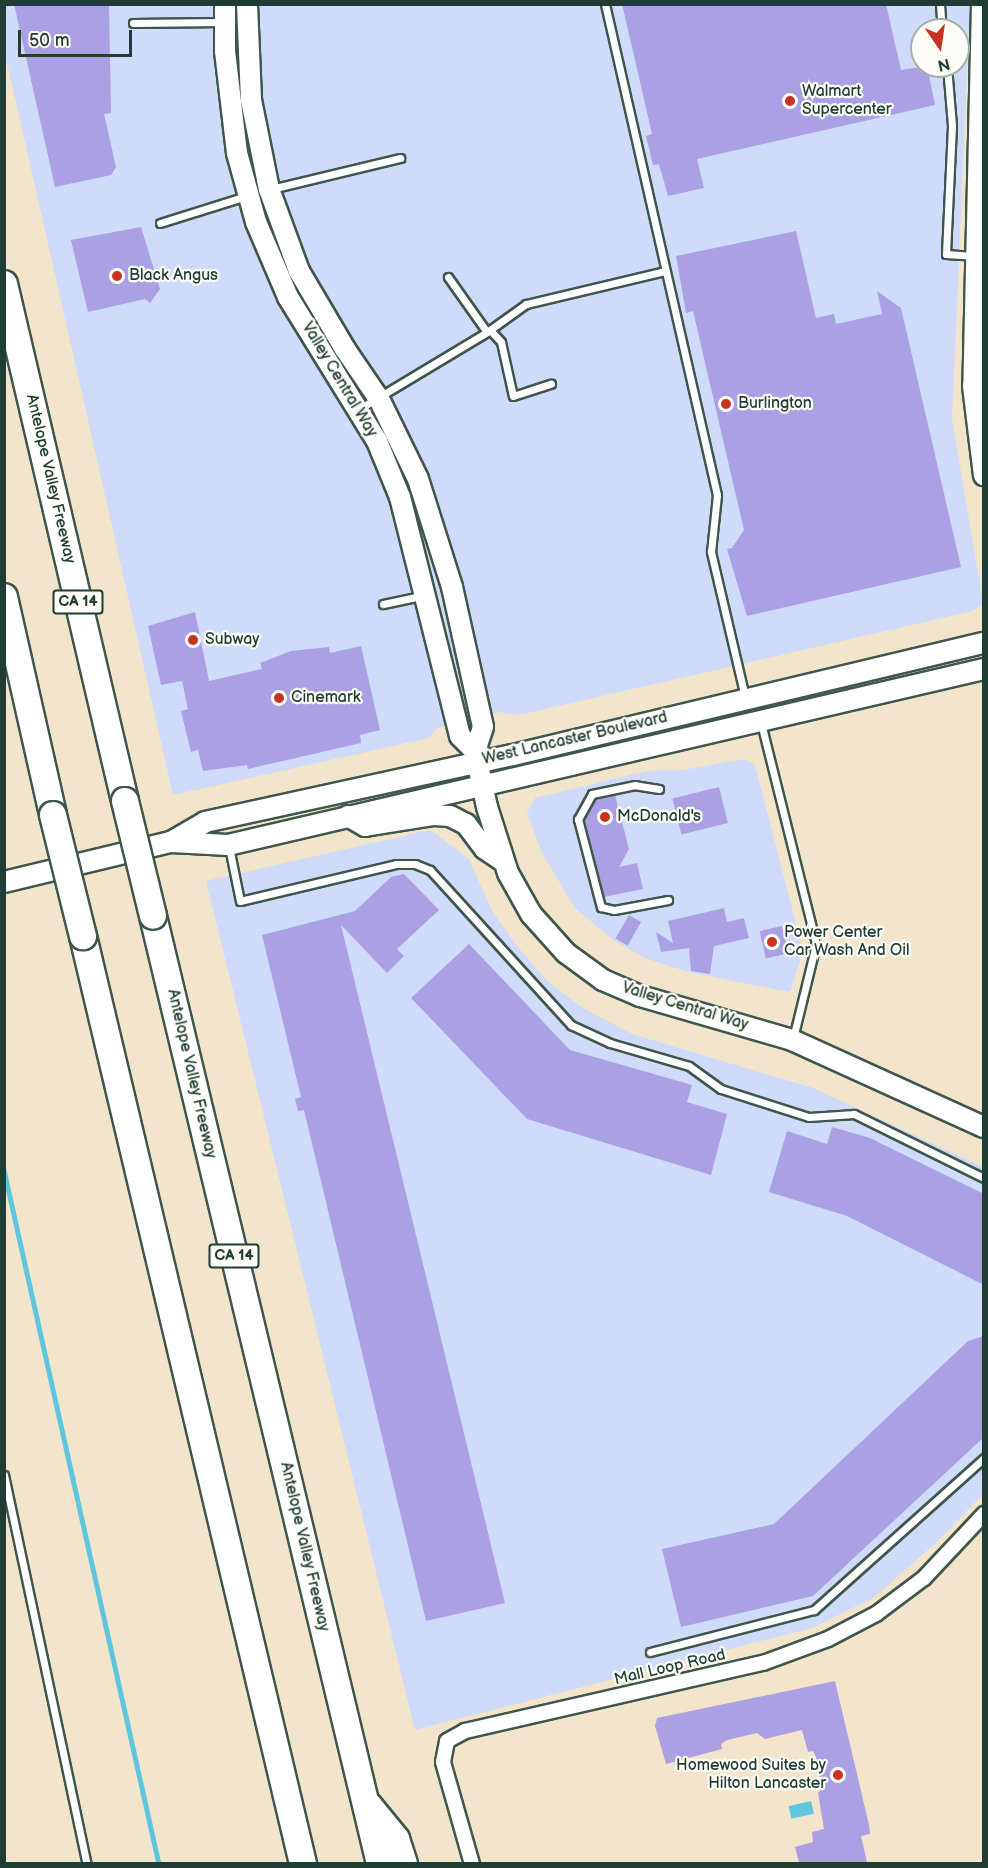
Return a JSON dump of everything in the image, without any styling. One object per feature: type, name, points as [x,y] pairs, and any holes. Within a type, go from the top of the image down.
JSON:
[{"type":"highway","name":"Antelope Valley Freeway","points":[[4,284],[125,801],[380,1863]]},
{"type":"highway","points":[[4,597],[53,814],[303,1863]]},
{"type":"highway","points":[[365,1801],[396,1839],[404,1863]]},
{"type":"street","points":[[982,4],[980,256],[973,386],[984,476]]},
{"type":"street","name":"Valley Central Way","points":[[245,7],[251,100],[269,189],[284,235],[313,296],[379,399],[418,479],[452,587],[483,727],[476,757],[481,786],[503,861],[531,914],[566,953],[603,980],[639,996],[792,1040],[984,1126]]},
{"type":"street","name":"Valley Central Way","points":[[224,13],[227,73],[237,153],[248,195],[288,297],[358,409],[400,497],[428,595],[460,736],[476,757]]},
{"type":"street","points":[[227,73],[237,91],[254,174],[269,189]]},
{"type":"street","points":[[248,195],[263,201],[300,287],[313,296]]},
{"type":"street","name":"West Lancaster Boulevard","points":[[171,842],[205,822],[476,757],[984,643]]},
{"type":"street","name":"West Lancaster Boulevard","points":[[4,882],[171,842],[228,845],[984,669]]},
{"type":"street","points":[[348,816],[365,826],[434,815],[450,816],[466,824],[485,849],[503,861]]},
{"type":"street","name":"Mall Loop Road","points":[[472,1863],[442,1762],[447,1741],[465,1731],[763,1663],[828,1639],[876,1614],[924,1578],[984,1514]]},
{"type":"lane","points":[[605,4],[664,271],[717,495],[711,552],[745,697]]},
{"type":"lane","points":[[133,23],[224,13]]},
{"type":"lane","points":[[949,78],[952,126],[945,254],[980,256]]},
{"type":"lane","points":[[269,189],[400,158]]},
{"type":"lane","points":[[160,223],[248,195]]},
{"type":"lane","points":[[358,409],[379,399],[489,331],[526,304],[664,271]]},
{"type":"lane","points":[[448,277],[489,331],[501,342],[513,396],[551,384]]},
{"type":"lane","points":[[383,604],[428,595]]},
{"type":"lane","points":[[760,720],[816,944],[792,1040]]},
{"type":"lane","points":[[659,789],[635,785],[592,794],[578,819],[601,907],[614,910],[668,900]]},
{"type":"lane","points":[[228,845],[240,901],[396,864],[415,864],[430,870],[571,1025],[610,1043],[689,1066],[731,1092],[809,1117],[854,1114],[984,1178]]},
{"type":"lane","points":[[650,1653],[814,1610],[984,1458]]},
{"type":"lane","points":[[4,1475],[87,1863]]},
{"type":"shaded area","points":[[4,5],[970,5],[969,18],[910,18],[910,78],[967,78],[952,419],[983,603],[973,611],[519,715],[498,712],[437,728],[429,738],[173,795],[5,54]]},
{"type":"shaded area","points":[[744,759],[755,765],[803,951],[790,992],[688,972],[645,958],[613,940],[575,908],[542,853],[527,813],[535,798],[647,771],[683,770]]},
{"type":"shaded area","points":[[430,830],[469,859],[492,911],[517,946],[547,981],[583,1008],[632,1034],[813,1088],[983,1167],[983,1494],[942,1537],[875,1597],[812,1628],[415,1730],[206,881]]},
{"type":"water","points":[[811,1801],[814,1814],[792,1819],[789,1806]]},
{"type":"building","points":[[14,4],[109,4],[111,113],[104,114],[116,167],[111,175],[55,187]]},
{"type":"building","name":"Walmart Supercenter","points":[[622,4],[886,4],[901,70],[910,69],[910,78],[929,78],[935,105],[697,159],[704,188],[668,196],[659,164],[653,165],[646,136],[652,134]]},
{"type":"building","name":"Black Angus","points":[[141,227],[160,289],[150,303],[145,299],[88,312],[71,240]]},
{"type":"building","points":[[796,231],[816,318],[834,314],[836,324],[882,314],[877,291],[901,308],[961,567],[747,616],[727,549],[732,548],[744,530],[693,311],[686,313],[676,256]]},
{"type":"building","name":"Cinemark","points":[[195,612],[209,681],[262,669],[260,663],[291,651],[329,647],[330,653],[361,646],[380,730],[360,735],[361,743],[248,769],[247,765],[203,771],[198,750],[191,752],[181,711],[188,709],[182,681],[161,685],[148,626]]},
{"type":"building","points":[[719,787],[728,823],[681,835],[672,799]]},
{"type":"building","points":[[615,795],[629,849],[619,867],[637,863],[643,889],[604,897],[584,820],[596,799]]},
{"type":"building","points":[[404,874],[439,910],[397,949],[404,956],[387,973],[341,925],[505,1603],[426,1621],[304,1110],[298,1111],[295,1099],[301,1097],[262,935],[355,911],[391,877]]},
{"type":"building","points":[[724,908],[727,922],[744,918],[749,938],[714,946],[710,974],[691,971],[689,948],[661,952],[656,932],[673,943],[668,921]]},
{"type":"building","points":[[629,915],[641,922],[628,945],[616,938]]},
{"type":"building","points":[[782,926],[788,953],[766,958],[760,931]]},
{"type":"building","points":[[469,944],[570,1050],[692,1085],[687,1102],[727,1114],[711,1175],[527,1119],[411,998]]},
{"type":"building","points":[[832,1127],[870,1138],[984,1194],[984,1285],[847,1216],[769,1192],[787,1131],[827,1144]]},
{"type":"building","points":[[984,1336],[984,1437],[813,1596],[681,1627],[662,1549],[774,1524],[968,1341]]},
{"type":"building","name":"Homewood Suites by Hilton Lancaster","points":[[835,1681],[869,1825],[870,1834],[861,1836],[867,1862],[799,1863],[795,1847],[813,1842],[812,1832],[824,1829],[818,1793],[823,1787],[816,1757],[813,1751],[808,1752],[802,1730],[765,1739],[757,1733],[727,1740],[721,1744],[722,1749],[666,1764],[655,1726],[657,1718]]},
{"type":"waterway","points":[[4,1170],[159,1864]]},
{"type":"place","name":"Walmart Supercenter","points":[[790,101]]},
{"type":"place","name":"Black Angus","points":[[117,276]]},
{"type":"place","name":"Burlington","points":[[726,404]]},
{"type":"place","name":"Subway","points":[[193,640]]},
{"type":"place","name":"Cinemark","points":[[279,698]]},
{"type":"place","name":"McDonald's","points":[[605,817]]},
{"type":"place","name":"Power Center Car Wash And Oil","points":[[772,942]]},
{"type":"place","name":"Homewood Suites by Hilton Lancaster","points":[[838,1775]]}]
